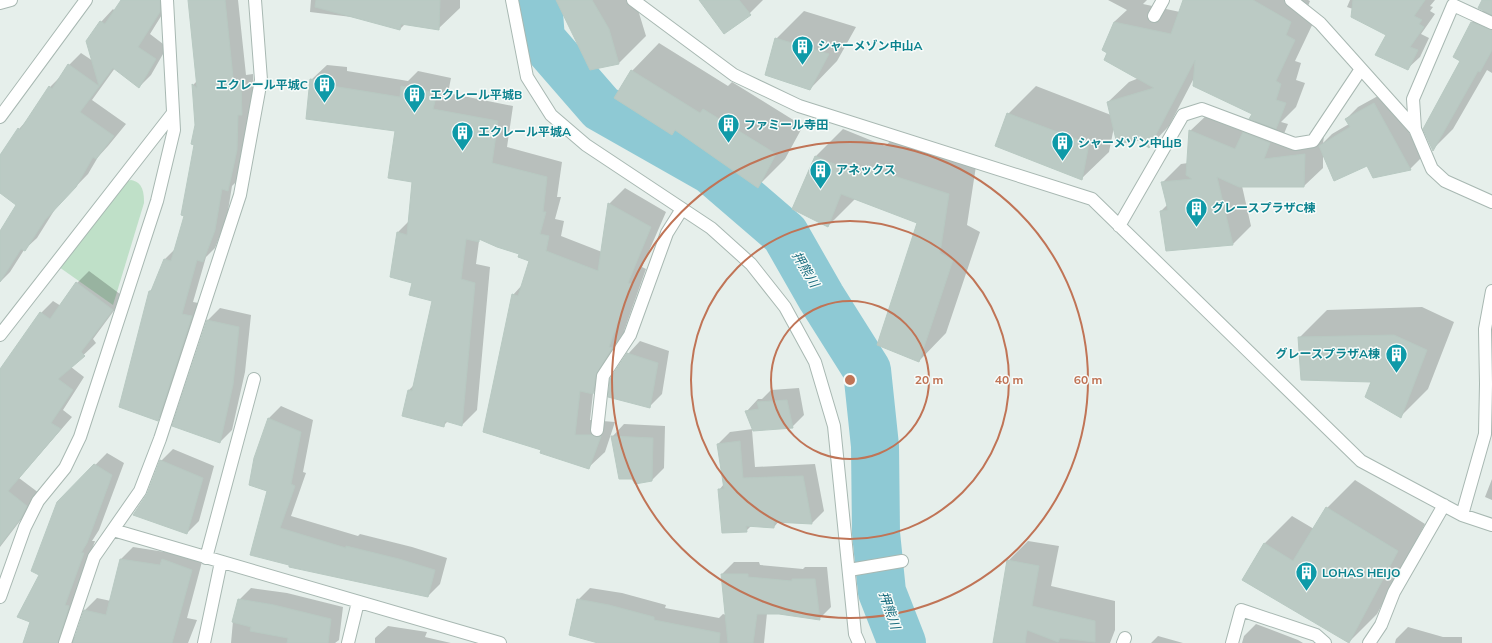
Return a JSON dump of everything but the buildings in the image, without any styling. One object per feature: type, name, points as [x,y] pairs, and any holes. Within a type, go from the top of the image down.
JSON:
[{"type":"street","points":[[0,3],[11,0]]},
{"type":"street","points":[[0,117],[86,0]]},
{"type":"street","points":[[0,597],[24,527],[38,501],[64,468],[80,437],[157,201],[174,130],[167,0]]},
{"type":"street","points":[[65,643],[94,557],[140,491],[160,439],[240,195],[261,80],[256,0]]},
{"type":"street","points":[[512,0],[527,77],[551,116],[586,145],[711,228],[751,264],[785,307],[815,362],[834,426],[858,643]]},
{"type":"street","points":[[633,0],[734,75],[799,106],[1092,200],[1361,461],[1462,515],[1492,525]]},
{"type":"street","points":[[1154,16],[1163,0]]},
{"type":"street","points":[[1291,0],[1320,23],[1415,129],[1432,169],[1445,181],[1492,202]]},
{"type":"street","points":[[1415,129],[1413,99],[1453,5],[1492,23]]},
{"type":"street","points":[[1119,226],[1183,115],[1202,109],[1295,144],[1313,141],[1361,69]]},
{"type":"street","points":[[0,335],[173,113]]},
{"type":"street","points":[[597,430],[604,376],[630,335],[667,234],[682,209]]},
{"type":"street","points":[[1462,515],[1485,434],[1485,329],[1492,291]]},
{"type":"street","points":[[206,558],[254,379]]},
{"type":"street","points":[[1369,643],[1381,625],[1394,592],[1444,505]]},
{"type":"street","points":[[113,530],[500,643]]},
{"type":"street","points":[[849,570],[902,561]]},
{"type":"street","points":[[204,643],[221,562]]},
{"type":"street","points":[[348,643],[358,602]]},
{"type":"street","points":[[1232,643],[1241,610],[1316,635],[1325,643]]},
{"type":"green space","points":[[131,180],[138,183],[142,188],[144,203],[113,305],[59,267],[122,183]]},
{"type":"waterway","name":"押熊川","points":[[538,0],[541,39],[601,108],[712,171],[785,234],[821,297],[867,370],[875,446],[876,533],[882,592],[902,643]]},
{"type":"place","name":"シャーメゾン中山A","points":[[803,66]]},
{"type":"place","name":"エクレール平城C","points":[[324,104]]},
{"type":"place","name":"エクレール平城B","points":[[415,114]]},
{"type":"place","name":"ファミール寺田","points":[[729,144]]},
{"type":"place","name":"エクレール平城A","points":[[463,152]]},
{"type":"place","name":"シャーメゾン中山B","points":[[1062,162]]},
{"type":"place","name":"アネックス","points":[[821,190]]},
{"type":"place","name":"グレースプラザC棟","points":[[1196,228]]},
{"type":"place","name":"グレースプラザA棟","points":[[1396,374]]},
{"type":"place","name":"LOHAS HEIJO","points":[[1306,592]]}]
